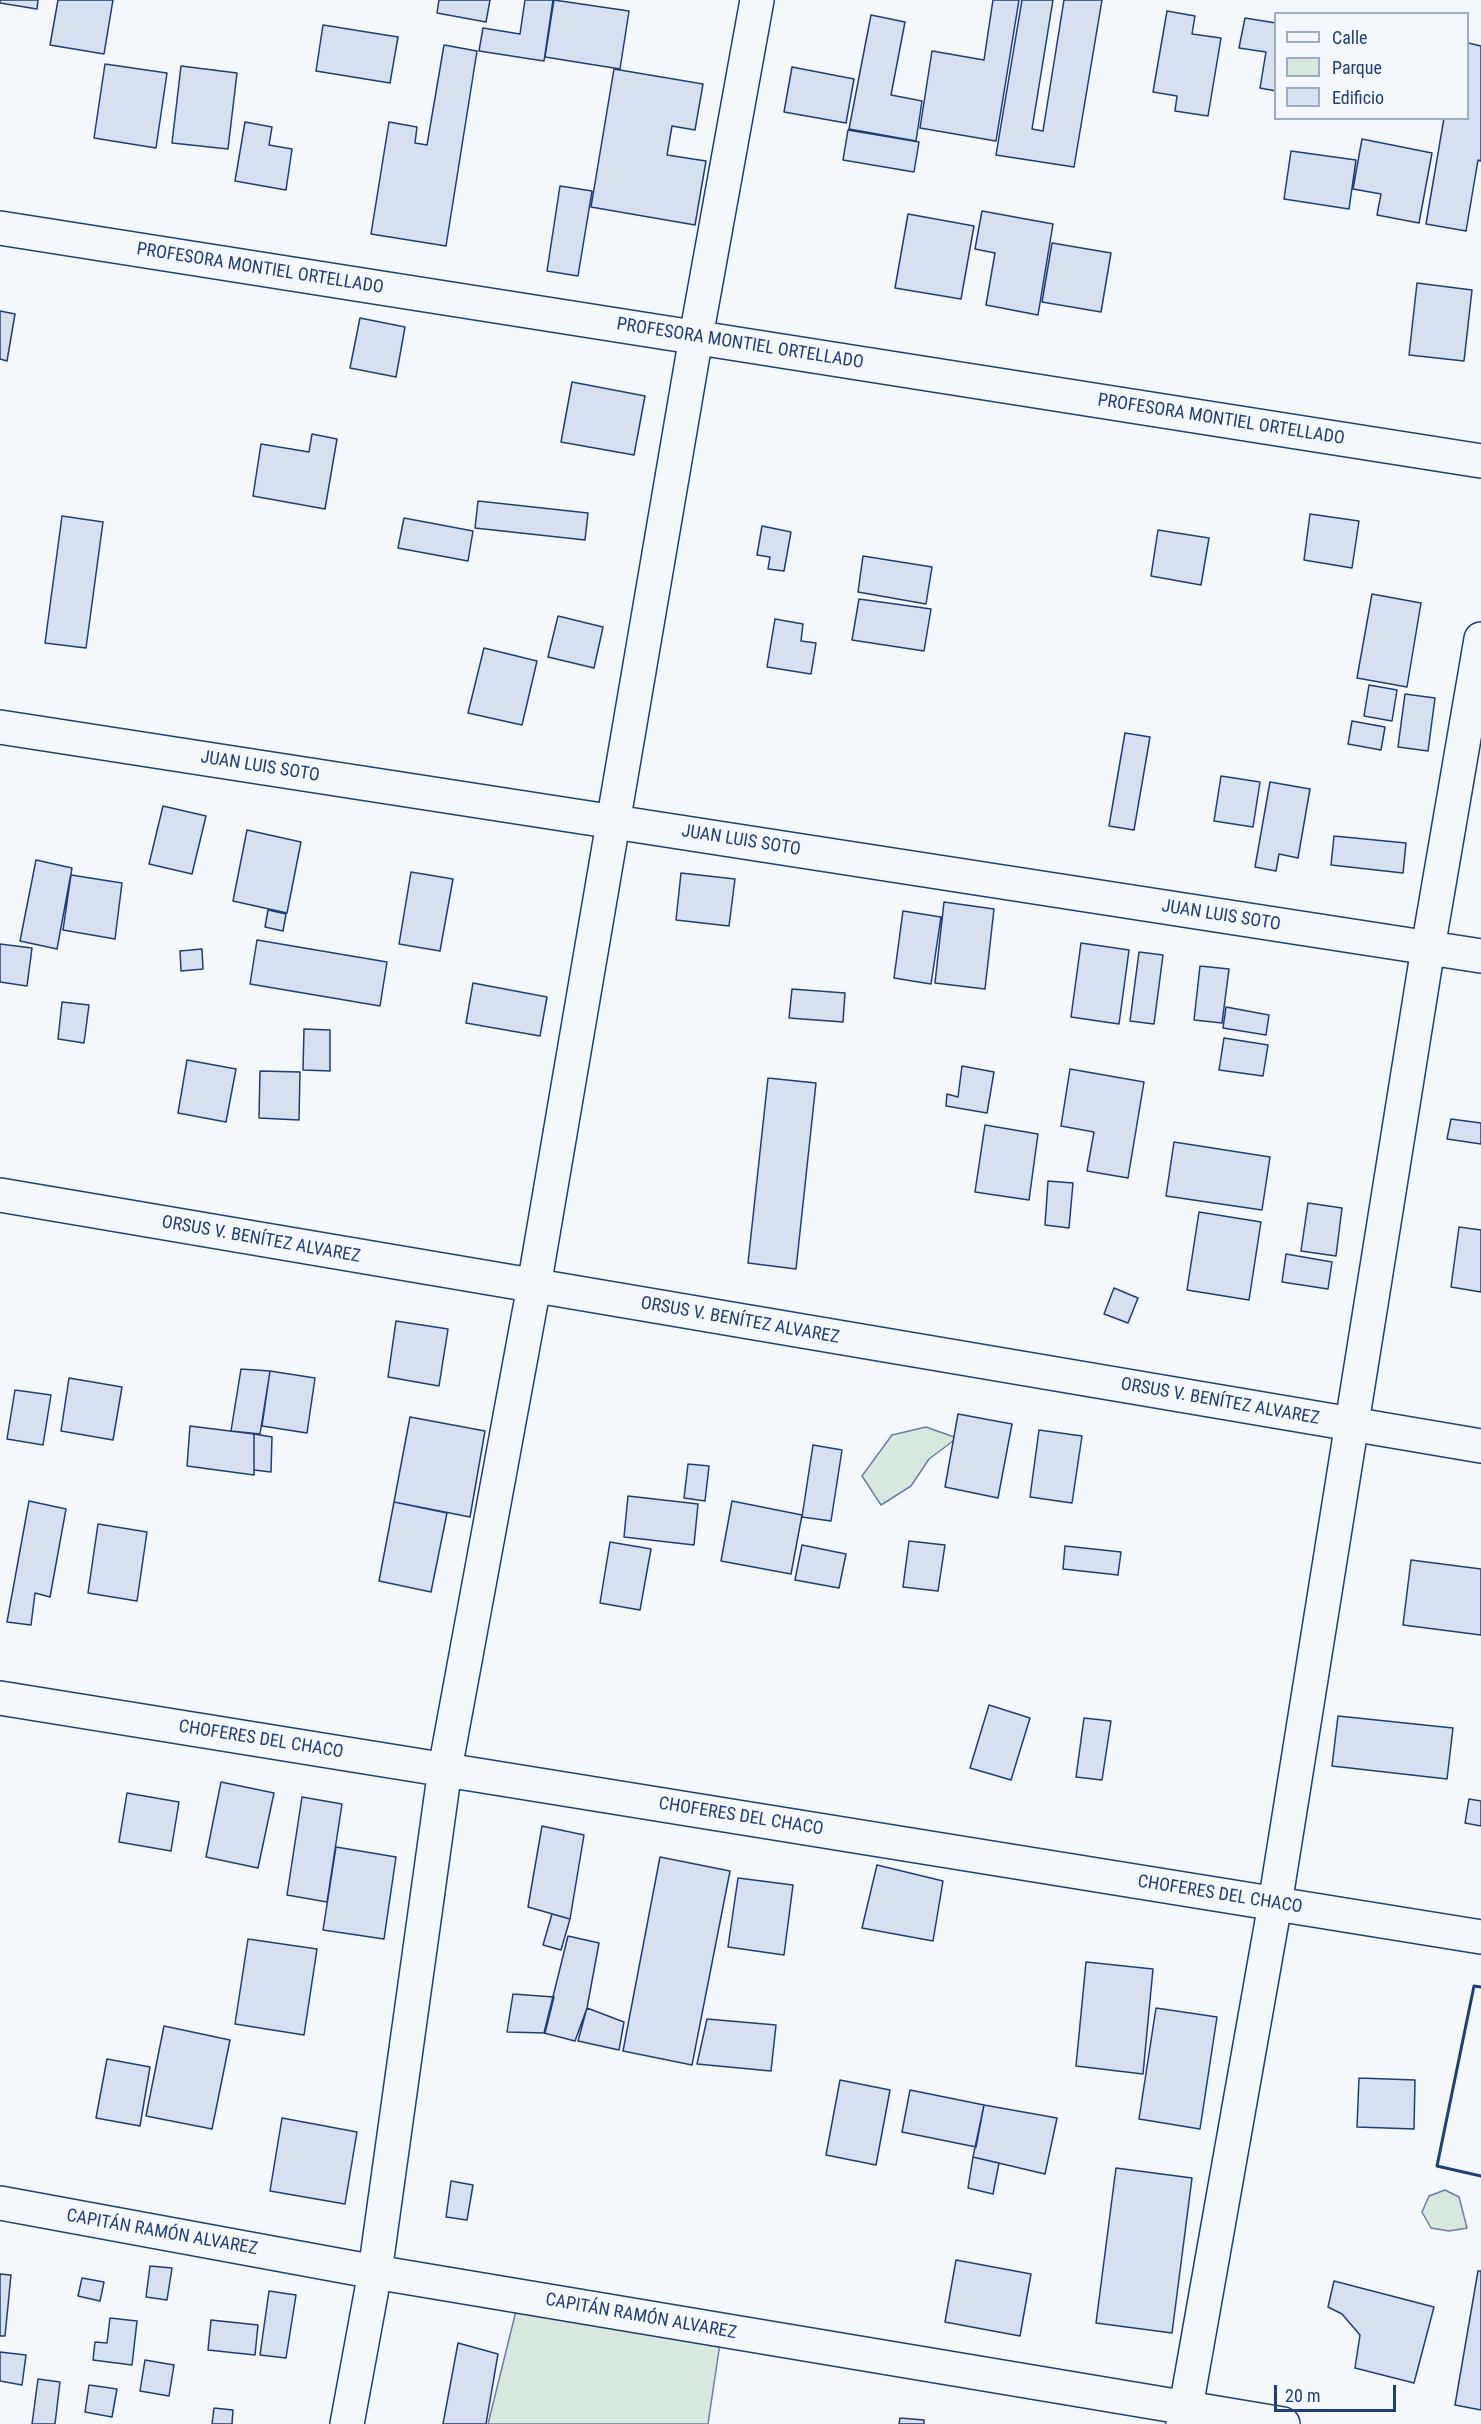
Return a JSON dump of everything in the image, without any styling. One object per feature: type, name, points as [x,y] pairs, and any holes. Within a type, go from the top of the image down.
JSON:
[{"type":"street","points":[[346,2424],[375,2272],[445,1769],[534,1286],[696,338],[757,0]]},
{"type":"street","name":"PROFESORA MONTIEL ORTELLADO","points":[[0,228],[1481,461]]},
{"type":"street","points":[[1184,2417],[1275,1904],[1428,948],[1481,639]]},
{"type":"street","name":"JUAN LUIS SOTO","points":[[0,727],[1481,956]]},
{"type":"street","name":"ORSUS V. BENÍTEZ ALVAREZ","points":[[0,1195],[1481,1446]]},
{"type":"street","name":"CHOFERES DEL CHACO","points":[[0,1698],[1481,1937]]},
{"type":"street","name":"CAPITÁN RAMÓN ALVAREZ","points":[[0,2203],[1184,2417],[1283,2424]]},
{"type":"green space","points":[[926,1427],[957,1438],[929,1459],[911,1486],[881,1505],[862,1476],[892,1435]]},
{"type":"green space","points":[[1445,2190],[1459,2197],[1467,2228],[1449,2231],[1431,2228],[1422,2212],[1429,2196]]},
{"type":"green space","points":[[516,2311],[720,2343],[708,2424],[488,2424]]},
{"type":"building","points":[[0,0],[38,0],[37,9],[0,3]]},
{"type":"building","points":[[58,0],[113,0],[104,54],[50,45]]},
{"type":"building","points":[[439,0],[490,0],[486,22],[437,13]]},
{"type":"building","points":[[525,0],[553,0],[544,61],[479,51],[483,28],[520,34]]},
{"type":"building","points":[[554,0],[629,11],[620,69],[545,57]]},
{"type":"building","points":[[993,0],[1019,0],[996,141],[920,128],[932,51],[984,60]]},
{"type":"building","points":[[1022,0],[1053,0],[1032,129],[1043,131],[1064,0],[1102,0],[1074,167],[996,155]]},
{"type":"building","points":[[1167,11],[1195,16],[1192,34],[1221,38],[1208,116],[1175,111],[1177,96],[1153,92]]},
{"type":"building","points":[[871,15],[905,22],[891,95],[922,101],[916,141],[849,129]]},
{"type":"building","points":[[1245,18],[1274,23],[1274,91],[1260,88],[1266,52],[1239,48]]},
{"type":"building","points":[[323,25],[398,37],[390,83],[316,71]]},
{"type":"building","points":[[1469,43],[1481,46],[1481,161],[1478,160],[1466,231],[1426,224],[1444,120],[1469,120]]},
{"type":"building","points":[[444,45],[477,51],[446,246],[371,234],[389,122],[417,127],[415,143],[427,145]]},
{"type":"building","points":[[105,64],[167,73],[156,148],[94,138]]},
{"type":"building","points":[[181,66],[237,73],[228,149],[172,143]]},
{"type":"building","points":[[792,67],[854,79],[846,123],[784,112]]},
{"type":"building","points":[[614,69],[703,84],[695,130],[672,126],[667,155],[706,161],[695,225],[591,207]]},
{"type":"building","points":[[245,122],[272,127],[269,145],[292,149],[286,190],[235,181]]},
{"type":"building","points":[[848,130],[919,142],[914,172],[843,160]]},
{"type":"building","points":[[1362,139],[1432,153],[1419,223],[1377,215],[1381,194],[1353,189]]},
{"type":"building","points":[[1291,151],[1356,160],[1349,209],[1284,199]]},
{"type":"building","points":[[560,186],[592,191],[578,276],[547,271]]},
{"type":"building","points":[[982,211],[1053,224],[1038,315],[986,305],[995,253],[975,249]]},
{"type":"building","points":[[908,214],[974,226],[961,299],[895,288]]},
{"type":"building","points":[[1052,243],[1111,253],[1101,312],[1042,302]]},
{"type":"building","points":[[1417,283],[1472,290],[1464,361],[1409,355]]},
{"type":"building","points":[[0,311],[15,314],[7,361],[0,359]]},
{"type":"building","points":[[360,318],[405,327],[396,377],[350,368]]},
{"type":"building","points":[[572,382],[645,396],[634,455],[561,442]]},
{"type":"building","points":[[312,434],[337,439],[325,509],[253,496],[261,444],[309,452]]},
{"type":"building","points":[[478,501],[588,513],[585,540],[475,528]]},
{"type":"building","points":[[1310,514],[1359,521],[1352,568],[1304,560]]},
{"type":"building","points":[[62,516],[103,522],[86,648],[45,643]]},
{"type":"building","points":[[404,518],[473,531],[468,561],[398,548]]},
{"type":"building","points":[[762,526],[791,532],[784,571],[768,569],[770,557],[757,555]]},
{"type":"building","points":[[1158,530],[1209,538],[1201,585],[1151,576]]},
{"type":"building","points":[[863,556],[932,567],[926,604],[858,592]]},
{"type":"building","points":[[1372,594],[1421,603],[1407,687],[1357,678]]},
{"type":"building","points":[[859,599],[931,609],[924,651],[852,640]]},
{"type":"building","points":[[558,616],[603,627],[594,668],[548,657]]},
{"type":"building","points":[[775,619],[803,624],[801,641],[816,643],[811,674],[767,667]]},
{"type":"building","points":[[484,648],[537,661],[522,725],[468,713]]},
{"type":"building","points":[[1369,685],[1397,690],[1392,721],[1364,716]]},
{"type":"building","points":[[1405,694],[1435,698],[1428,751],[1398,747]]},
{"type":"building","points":[[1352,721],[1385,727],[1381,750],[1348,744]]},
{"type":"building","points":[[1125,733],[1150,737],[1134,830],[1109,826]]},
{"type":"building","points":[[1221,776],[1260,782],[1253,827],[1214,821]]},
{"type":"building","points":[[1270,782],[1310,789],[1298,858],[1279,854],[1276,871],[1255,867]]},
{"type":"building","points":[[163,806],[206,816],[192,874],[149,864]]},
{"type":"building","points":[[247,830],[301,842],[287,913],[233,901]]},
{"type":"building","points":[[1334,836],[1406,843],[1403,873],[1331,865]]},
{"type":"building","points":[[36,860],[72,868],[57,949],[20,941]]},
{"type":"building","points":[[411,872],[453,879],[440,951],[399,944]]},
{"type":"building","points":[[681,873],[735,879],[729,926],[676,920]]},
{"type":"building","points":[[71,875],[122,883],[115,939],[63,930]]},
{"type":"building","points":[[944,902],[994,909],[985,989],[935,983]]},
{"type":"building","points":[[268,910],[286,914],[283,931],[265,927]]},
{"type":"building","points":[[903,911],[941,917],[931,984],[894,978]]},
{"type":"building","points":[[257,940],[387,962],[380,1006],[250,984]]},
{"type":"building","points":[[1081,943],[1129,950],[1119,1024],[1071,1017]]},
{"type":"building","points":[[0,944],[32,948],[27,986],[0,982]]},
{"type":"building","points":[[202,949],[203,969],[181,971],[180,951]]},
{"type":"building","points":[[1139,952],[1163,955],[1154,1024],[1130,1021]]},
{"type":"building","points":[[1200,966],[1229,969],[1222,1023],[1194,1020]]},
{"type":"building","points":[[473,983],[547,997],[540,1036],[466,1023]]},
{"type":"building","points":[[792,989],[845,993],[843,1022],[789,1018]]},
{"type":"building","points":[[62,1002],[89,1005],[84,1043],[58,1039]]},
{"type":"building","points":[[1226,1007],[1269,1015],[1266,1035],[1223,1028]]},
{"type":"building","points":[[304,1029],[330,1030],[330,1071],[303,1070]]},
{"type":"building","points":[[1224,1038],[1268,1045],[1263,1076],[1219,1070]]},
{"type":"building","points":[[187,1060],[236,1069],[226,1122],[178,1113]]},
{"type":"building","points":[[962,1066],[994,1072],[987,1113],[946,1106],[947,1094],[958,1097]]},
{"type":"building","points":[[1070,1069],[1144,1082],[1128,1178],[1087,1171],[1094,1132],[1061,1126]]},
{"type":"building","points":[[260,1071],[300,1072],[299,1120],[259,1118]]},
{"type":"building","points":[[768,1078],[816,1083],[796,1269],[748,1263]]},
{"type":"building","points":[[1451,1119],[1481,1123],[1481,1144],[1447,1139]]},
{"type":"building","points":[[985,1125],[1038,1134],[1029,1200],[975,1192]]},
{"type":"building","points":[[1174,1142],[1270,1157],[1262,1210],[1166,1196]]},
{"type":"building","points":[[1048,1181],[1073,1183],[1069,1228],[1045,1225]]},
{"type":"building","points":[[1308,1203],[1342,1208],[1336,1256],[1301,1251]]},
{"type":"building","points":[[1199,1212],[1261,1222],[1249,1300],[1187,1290]]},
{"type":"building","points":[[1459,1227],[1481,1230],[1481,1292],[1451,1287]]},
{"type":"building","points":[[1286,1254],[1332,1262],[1328,1289],[1282,1282]]},
{"type":"building","points":[[1114,1288],[1138,1298],[1128,1323],[1104,1314]]},
{"type":"building","points":[[396,1321],[448,1329],[439,1386],[388,1377]]},
{"type":"building","points":[[241,1369],[270,1371],[260,1434],[231,1431]]},
{"type":"building","points":[[270,1371],[315,1378],[307,1433],[262,1426]]},
{"type":"building","points":[[69,1378],[122,1387],[113,1440],[61,1431]]},
{"type":"building","points":[[15,1390],[51,1395],[43,1445],[7,1439]]},
{"type":"building","points":[[958,1414],[1012,1424],[998,1498],[945,1487]]},
{"type":"building","points":[[410,1417],[485,1431],[470,1517],[394,1502]]},
{"type":"building","points":[[190,1426],[254,1434],[254,1475],[187,1466]]},
{"type":"building","points":[[1039,1430],[1082,1436],[1072,1503],[1030,1497]]},
{"type":"building","points":[[254,1434],[272,1437],[271,1472],[254,1470]]},
{"type":"building","points":[[813,1445],[842,1450],[831,1521],[802,1517]]},
{"type":"building","points":[[688,1464],[709,1466],[705,1501],[684,1498]]},
{"type":"building","points":[[628,1496],[698,1504],[694,1545],[624,1537]]},
{"type":"building","points":[[29,1501],[66,1509],[50,1597],[35,1593],[31,1625],[7,1622]]},
{"type":"building","points":[[732,1501],[802,1515],[791,1574],[721,1561]]},
{"type":"building","points":[[394,1502],[447,1513],[431,1592],[379,1581]]},
{"type":"building","points":[[98,1524],[147,1532],[137,1601],[88,1593]]},
{"type":"building","points":[[909,1541],[945,1545],[938,1591],[903,1587]]},
{"type":"building","points":[[610,1542],[651,1549],[640,1610],[600,1603]]},
{"type":"building","points":[[802,1545],[846,1554],[839,1588],[795,1580]]},
{"type":"building","points":[[1065,1546],[1121,1552],[1118,1575],[1063,1569]]},
{"type":"building","points":[[1411,1560],[1481,1569],[1481,1635],[1403,1625]]},
{"type":"building","points":[[989,1705],[1030,1718],[1011,1780],[970,1768]]},
{"type":"building","points":[[1338,1716],[1453,1728],[1447,1779],[1332,1766]]},
{"type":"building","points":[[1084,1718],[1111,1721],[1102,1780],[1076,1777]]},
{"type":"building","points":[[221,1782],[274,1793],[258,1868],[206,1857]]},
{"type":"building","points":[[127,1793],[179,1802],[171,1851],[119,1842]]},
{"type":"building","points":[[302,1797],[342,1804],[327,1902],[287,1895]]},
{"type":"building","points":[[1469,1799],[1481,1801],[1481,1826],[1465,1823]]},
{"type":"building","points":[[542,1826],[584,1835],[570,1919],[528,1907]]},
{"type":"building","points":[[336,1847],[396,1857],[384,1939],[323,1930]]},
{"type":"building","points":[[660,1857],[730,1871],[692,2065],[623,2051]]},
{"type":"building","points":[[877,1865],[943,1881],[933,1941],[862,1928]]},
{"type":"building","points":[[738,1878],[793,1885],[784,1955],[728,1947]]},
{"type":"building","points":[[552,1914],[570,1919],[561,1950],[543,1945]]},
{"type":"building","points":[[568,1936],[599,1943],[587,2008],[575,2041],[544,2033]]},
{"type":"building","points":[[248,1939],[317,1949],[304,2035],[235,2024]]},
{"type":"building","points":[[1086,1962],[1153,1969],[1143,2074],[1076,2066]]},
{"type":"building","points":[[513,1994],[554,1997],[545,2033],[507,2032]]},
{"type":"building","points":[[587,2008],[624,2022],[619,2050],[578,2041]]},
{"type":"building","points":[[1156,2008],[1217,2017],[1200,2129],[1139,2119]]},
{"type":"building","points":[[707,2019],[776,2025],[771,2071],[697,2064]]},
{"type":"building","points":[[164,2026],[230,2040],[212,2129],[146,2116]]},
{"type":"building","points":[[107,2059],[150,2067],[140,2126],[96,2118]]},
{"type":"building","points":[[1359,2078],[1415,2080],[1414,2129],[1357,2127]]},
{"type":"building","points":[[840,2080],[890,2090],[876,2165],[826,2155]]},
{"type":"building","points":[[910,2090],[984,2105],[976,2147],[902,2132]]},
{"type":"building","points":[[984,2105],[1057,2118],[1045,2174],[973,2157]]},
{"type":"building","points":[[282,2118],[357,2132],[345,2204],[270,2191]]},
{"type":"building","points":[[973,2157],[999,2163],[993,2194],[968,2188]]},
{"type":"building","points":[[1116,2168],[1192,2178],[1172,2333],[1096,2323]]},
{"type":"building","points":[[451,2181],[473,2185],[467,2220],[446,2217]]},
{"type":"building","points":[[956,2260],[1031,2274],[1020,2336],[945,2322]]},
{"type":"building","points":[[150,2266],[172,2268],[167,2300],[146,2297]]},
{"type":"building","points":[[1478,2271],[1481,2271],[1481,2410],[1455,2405]]},
{"type":"building","points":[[0,2274],[11,2275],[5,2336],[0,2336]]},
{"type":"building","points":[[82,2278],[104,2282],[100,2301],[78,2296]]},
{"type":"building","points":[[1334,2281],[1434,2307],[1414,2383],[1355,2368],[1360,2335],[1342,2314],[1328,2307]]},
{"type":"building","points":[[269,2291],[296,2295],[286,2358],[260,2355]]},
{"type":"building","points":[[110,2318],[137,2321],[132,2365],[93,2360],[95,2342],[107,2343]]},
{"type":"building","points":[[211,2320],[258,2325],[255,2355],[208,2350]]},
{"type":"building","points":[[458,2343],[498,2354],[486,2424],[443,2424]]},
{"type":"building","points":[[0,2352],[26,2355],[22,2385],[0,2381]]},
{"type":"building","points":[[145,2360],[174,2365],[169,2396],[140,2391]]},
{"type":"building","points":[[38,2379],[60,2382],[55,2424],[32,2424]]},
{"type":"building","points":[[89,2385],[117,2389],[112,2417],[85,2412]]},
{"type":"building","points":[[214,2408],[233,2410],[232,2424],[212,2424]]},
{"type":"building","points":[[900,2418],[924,2420],[924,2424],[899,2424]]},
{"type":"wall","points":[[1481,1987],[1474,1986],[1437,2166],[1481,2176]]}]
